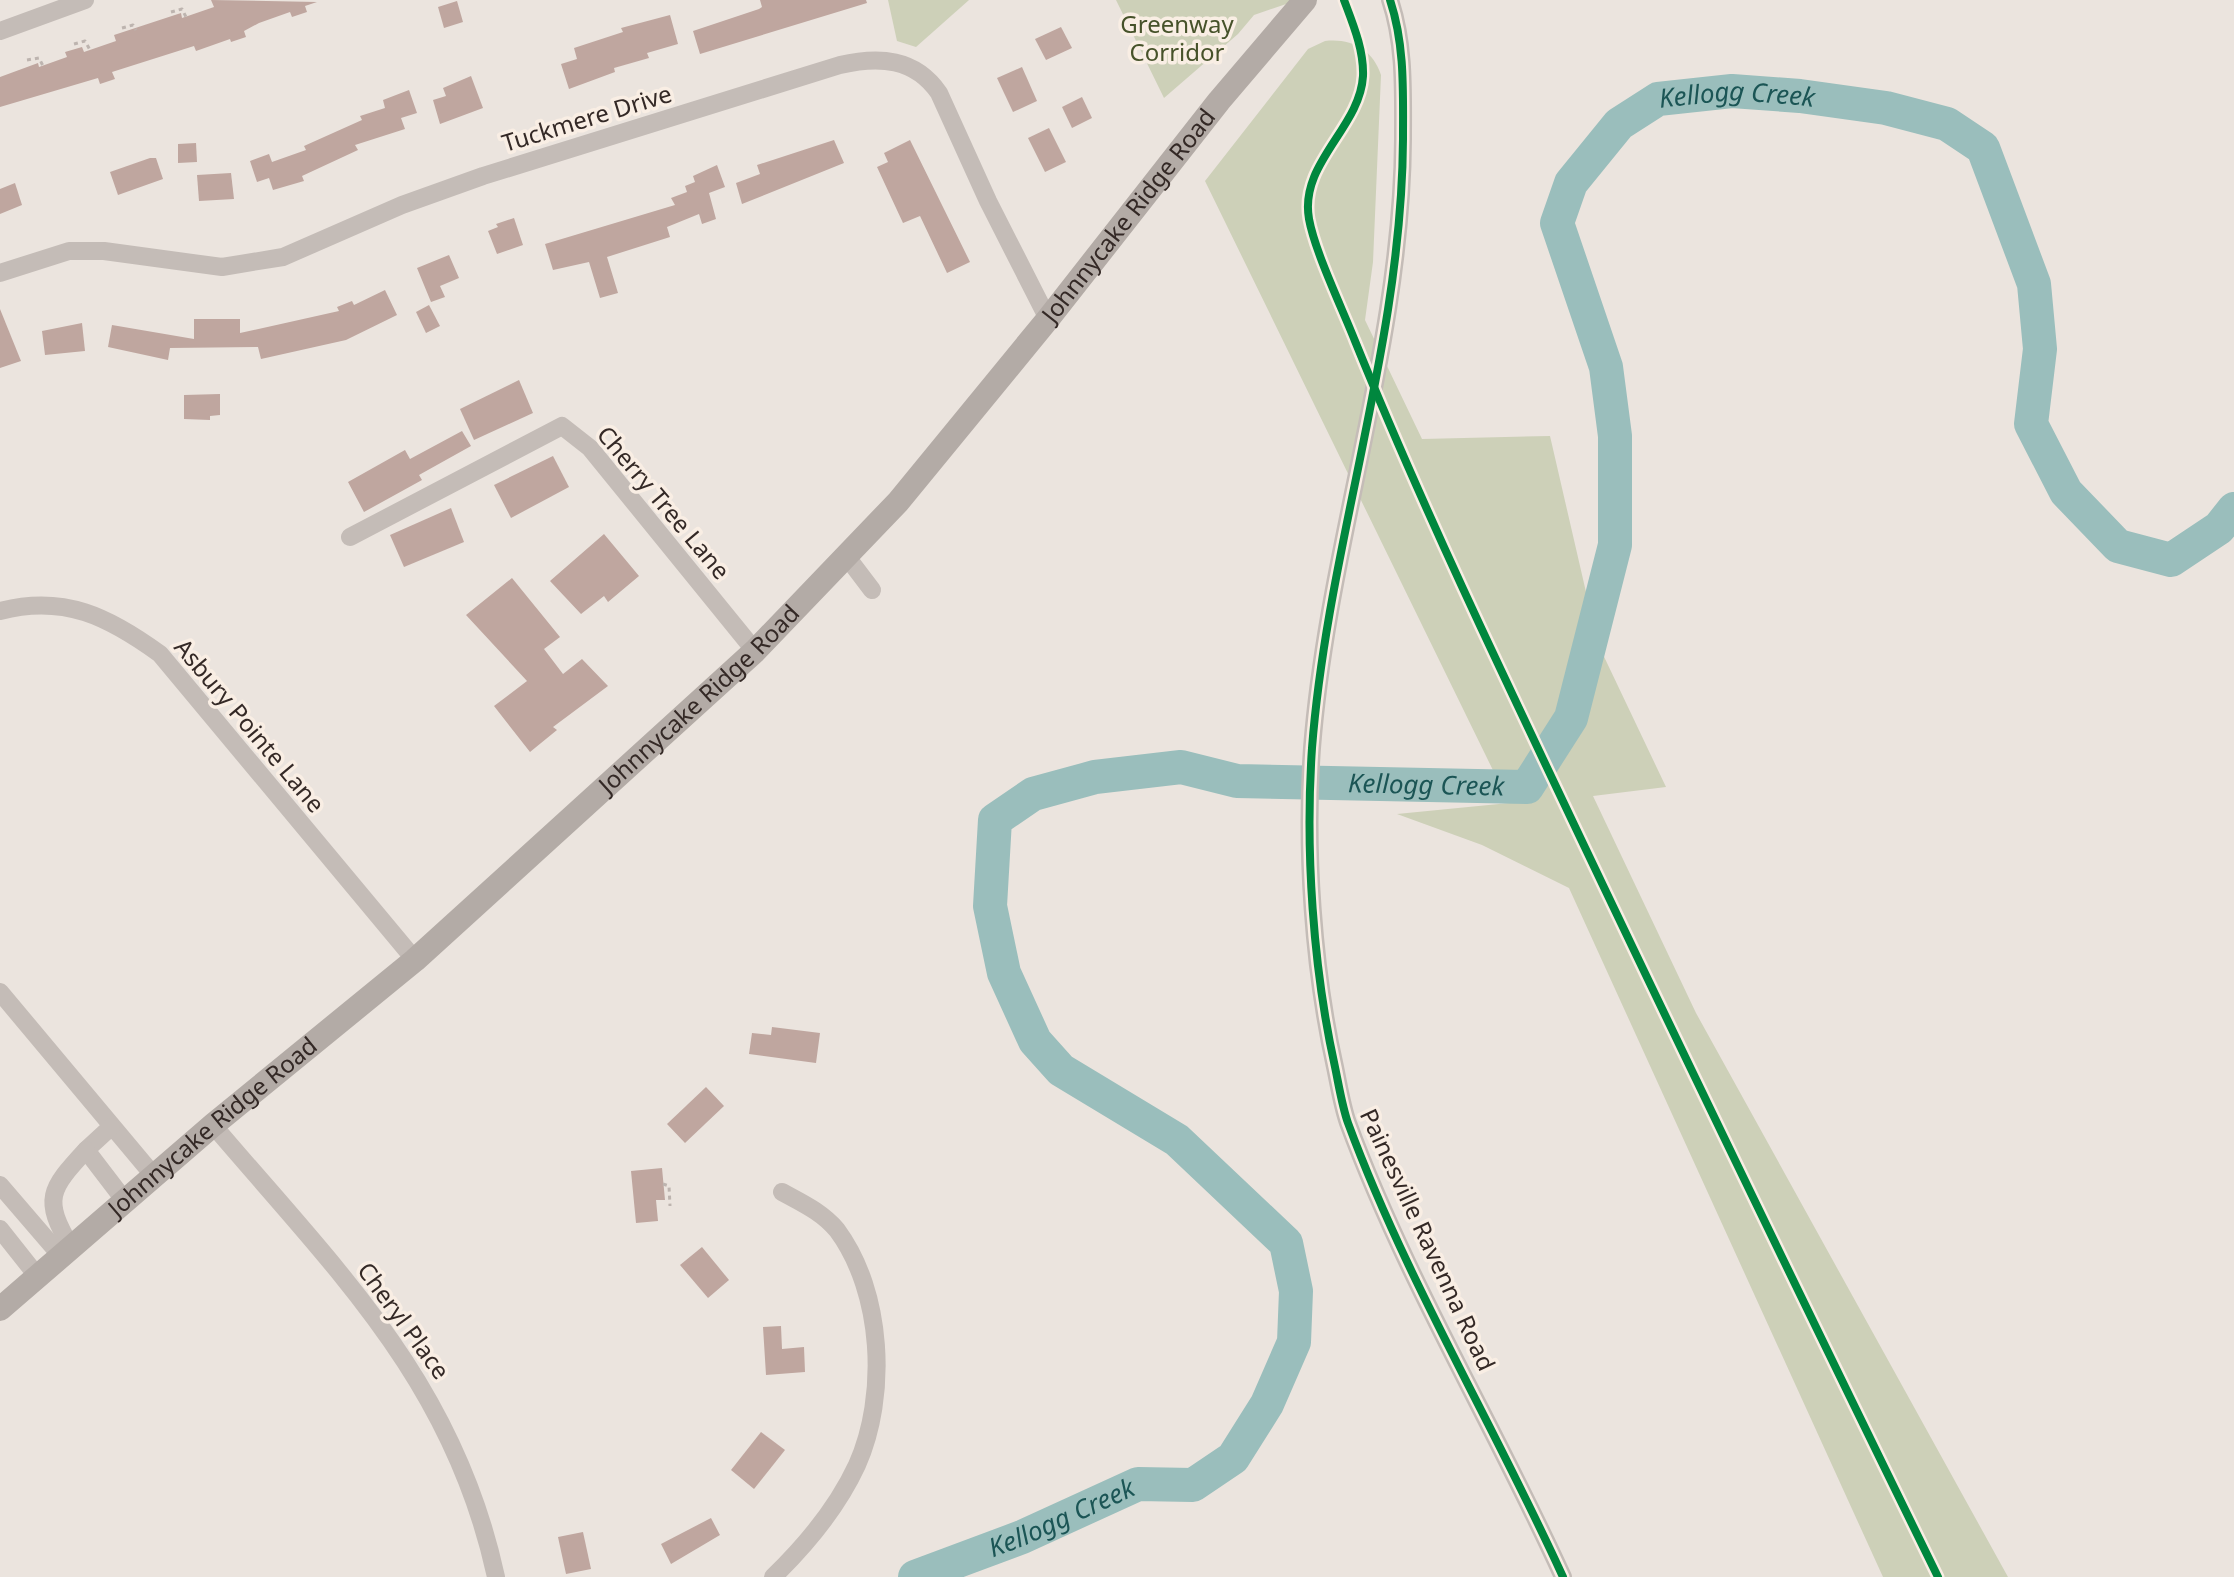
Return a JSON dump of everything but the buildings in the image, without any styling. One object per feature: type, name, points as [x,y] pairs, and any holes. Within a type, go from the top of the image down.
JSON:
[{"type":"main road","name":"Johnnycake Ridge Road","points":[[0,1309],[213,1125],[415,960],[755,651],[898,502],[1048,319],[1219,101],[1305,0]]},
{"type":"street","points":[[0,31],[85,0]]},
{"type":"street","name":"Painesville Ravenna Road","points":[[1390,0],[1403,67],[1403,212],[1369,420],[1337,561],[1312,750],[1310,882],[1317,949],[1328,1036],[1347,1120],[1399,1241],[1563,1577]]},
{"type":"street","name":"Tuckmere Drive","points":[[0,273],[69,251],[104,251],[222,267],[283,257],[402,205],[483,176],[840,65],[863,60],[891,60],[921,73],[939,93],[988,201],[1048,319]]},
{"type":"street","name":"Cherry Tree Lane","points":[[350,537],[562,426],[590,448],[755,651]]},
{"type":"street","points":[[847,557],[872,590]]},
{"type":"street","name":"Asbury Pointe Lane","points":[[0,611],[47,604],[85,612],[106,618],[160,654],[415,960]]},
{"type":"street","points":[[4,1005],[154,1176]]},
{"type":"street","name":"Cheryl Place","points":[[213,1125],[379,1321],[405,1358],[456,1450],[488,1540],[496,1577]]},
{"type":"street","points":[[66,1252],[50,1199],[58,1180],[111,1127]]},
{"type":"street","points":[[86,1150],[125,1201]]},
{"type":"street","points":[[0,1185],[66,1252]]},
{"type":"street","points":[[773,1577],[838,1498],[856,1466],[875,1402],[877,1376],[874,1327],[849,1252],[836,1230],[817,1211],[782,1192]]},
{"type":"street","points":[[0,1229],[38,1277]]},
{"type":"path","points":[[171,12],[182,9],[186,17]]},
{"type":"path","points":[[122,28],[133,25],[136,30]]},
{"type":"path","points":[[74,44],[85,41],[90,50]]},
{"type":"path","points":[[27,60],[39,58],[43,66]]},
{"type":"path","points":[[663,1184],[669,1186],[670,1206]]},
{"type":"green space","points":[[888,0],[969,0],[916,47],[897,41]]},
{"type":"green space","name":"Greenway Corridor","points":[[1116,0],[1298,0],[1254,15],[1238,34],[1164,98]]},
{"type":"green space","name":"Greenway Corridor","points":[[1325,41],[1352,44],[1367,52],[1381,75],[1373,262],[1365,320],[1422,439],[1550,436],[1598,644],[1666,787],[1593,796],[1696,1013],[2008,1577],[1883,1577],[1569,888],[1482,845],[1397,814],[1509,803],[1205,181],[1308,49]]},
{"type":"waterway","name":"Kellogg Creek","points":[[915,1577],[1022,1537],[1138,1484],[1193,1485],[1233,1458],[1267,1404],[1294,1342],[1296,1291],[1286,1243],[1177,1140],[1061,1070],[1035,1041],[1004,973],[990,906],[995,820],[1033,794],[1095,777],[1181,767],[1237,781],[1527,787],[1571,718],[1615,545],[1615,436],[1606,367],[1557,223],[1571,183],[1619,124],[1658,99],[1732,91],[1800,96],[1886,108],[1947,124],[1983,148],[2034,284],[2040,349],[2031,424],[2066,492],[2118,546],[2171,560],[2219,528],[2234,509]]},
{"type":"cycle path","points":[[1344,0],[1360,47],[1363,76],[1352,112],[1321,163],[1308,199],[1312,232],[1323,263],[1407,465],[1481,627],[1662,1010],[1938,1577]]},
{"type":"cycle path","points":[[1390,0],[1402,69],[1403,139],[1399,216],[1391,292],[1378,368],[1320,671],[1310,787],[1310,868],[1316,949],[1327,1029],[1348,1123],[1396,1239],[1563,1577]]}]
